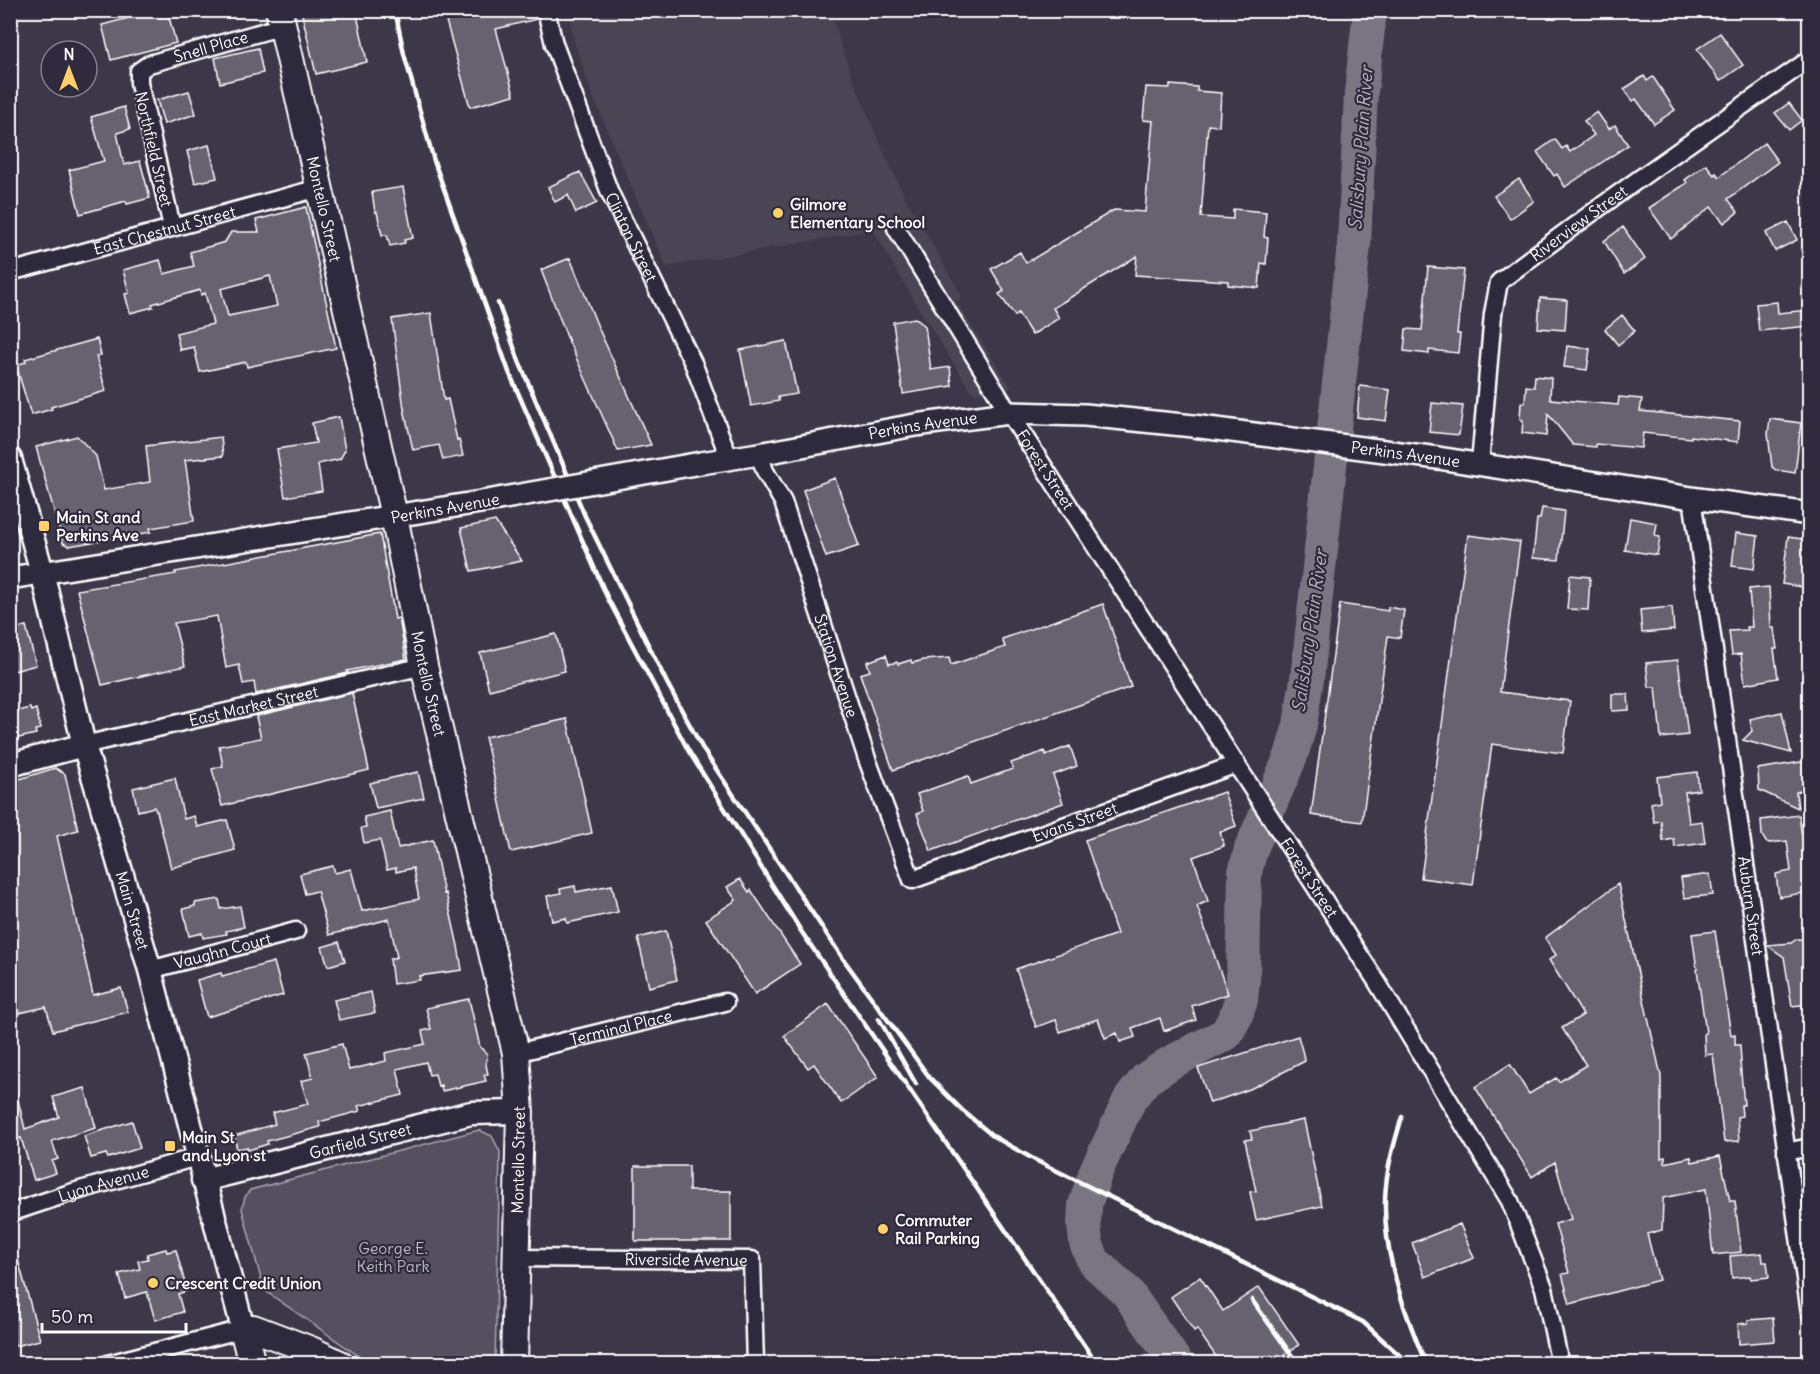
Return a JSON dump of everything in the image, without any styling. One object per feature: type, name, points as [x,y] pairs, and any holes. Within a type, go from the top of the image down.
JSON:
[{"type":"main road","name":"Montello Street","points":[[281,18],[394,516],[424,666],[516,1053],[520,1112],[514,1364]]},
{"type":"main road","name":"Main Street","points":[[10,459],[42,572],[84,745],[150,970],[252,1364]]},
{"type":"main road","points":[[10,765],[84,745]]},
{"type":"main road","name":"Garfield Street","points":[[203,1180],[471,1113],[520,1112]]},
{"type":"main road","points":[[243,1329],[260,1329],[340,1364]]},
{"type":"street","name":"Clinton Street","points":[[546,10],[554,44],[610,193],[694,365],[729,458]]},
{"type":"street","name":"Snell Place","points":[[139,71],[149,64],[281,18]]},
{"type":"street","name":"Riverview Street","points":[[1479,464],[1493,314],[1499,282],[1609,200],[1809,59]]},
{"type":"street","name":"Northfield Street","points":[[139,71],[139,83],[172,227]]},
{"type":"street","name":"East Chestnut Street","points":[[10,272],[319,188]]},
{"type":"street","name":"Forest Street","points":[[896,228],[1009,413],[1377,982],[1510,1201],[1544,1288],[1560,1364]]},
{"type":"street","name":"Perkins Avenue","points":[[10,579],[487,501],[915,425],[1009,413],[1085,415],[1310,441],[1809,514]]},
{"type":"street","name":"Station Avenue","points":[[759,454],[765,471],[783,502],[867,759],[912,880]]},
{"type":"street","name":"Auburn Street","points":[[1692,498],[1809,1313]]},
{"type":"street","name":"East Market Street","points":[[84,745],[424,666]]},
{"type":"street","name":"Evans Street","points":[[912,880],[1238,764]]},
{"type":"street","name":"Vaughn Court","points":[[150,970],[296,931]]},
{"type":"street","name":"Terminal Place","points":[[516,1053],[725,1002]]},
{"type":"street","points":[[1786,1152],[1809,1147]]},
{"type":"street","name":"Lyon Avenue","points":[[10,1213],[73,1192],[197,1157]]},
{"type":"street","name":"Riverside Avenue","points":[[516,1258],[752,1260],[755,1364]]},
{"type":"street","points":[[108,1364],[243,1329]]},
{"type":"shaded area","name":"Gilmore Elementary School","points":[[568,11],[830,11],[850,71],[904,195],[962,296],[956,302],[1012,388],[973,394],[917,306],[873,230],[666,267],[590,90],[575,44]]},
{"type":"green space","name":"George E. Keith Park","points":[[479,1130],[492,1136],[500,1152],[495,1363],[369,1363],[264,1290],[242,1209],[245,1197],[250,1190]]},
{"type":"building","points":[[147,10],[167,10],[176,43],[111,60],[102,25],[148,13]]},
{"type":"building","points":[[301,10],[356,10],[367,62],[316,74]]},
{"type":"building","points":[[443,10],[536,10],[537,19],[496,29],[514,95],[470,107]]},
{"type":"building","points":[[1720,33],[1743,65],[1720,81],[1697,49]]},
{"type":"building","points":[[258,48],[263,73],[220,83],[215,58]]},
{"type":"building","points":[[1644,76],[1647,81],[1653,77],[1675,110],[1654,124],[1636,99],[1633,101],[1624,89]]},
{"type":"building","points":[[1170,85],[1197,87],[1197,91],[1221,93],[1219,126],[1208,125],[1201,217],[1233,219],[1233,209],[1266,212],[1264,237],[1268,238],[1266,264],[1261,263],[1259,288],[1228,285],[1228,281],[1135,275],[1137,256],[1053,308],[1059,318],[1032,335],[1018,313],[1015,316],[999,294],[1004,291],[991,269],[1020,252],[1026,263],[1114,210],[1145,212],[1153,121],[1143,120],[1146,87],[1170,88]]},
{"type":"building","points":[[189,91],[196,114],[164,124],[157,100]]},
{"type":"building","points":[[1789,103],[1802,120],[1789,130],[1775,113]]},
{"type":"building","points":[[124,107],[130,129],[117,133],[124,165],[140,161],[150,198],[127,204],[126,201],[80,214],[69,170],[104,161],[91,117]]},
{"type":"building","points":[[1597,112],[1609,129],[1615,125],[1628,145],[1565,187],[1557,174],[1554,176],[1537,152],[1555,139],[1562,149],[1566,146],[1570,152],[1594,135],[1584,121]]},
{"type":"building","points":[[1764,143],[1778,162],[1728,199],[1738,212],[1724,223],[1711,207],[1671,239],[1649,208],[1687,183],[1685,180],[1706,164],[1714,175],[1716,173],[1719,177]]},
{"type":"building","points":[[209,145],[217,178],[195,183],[187,151]]},
{"type":"building","points":[[580,172],[597,203],[576,213],[568,195],[555,202],[548,187]]},
{"type":"building","points":[[1519,179],[1534,201],[1510,219],[1494,196]]},
{"type":"building","points":[[403,187],[413,238],[404,240],[405,243],[390,246],[387,235],[382,235],[372,192]]},
{"type":"building","points":[[306,207],[336,348],[247,367],[246,362],[200,372],[194,347],[180,350],[176,333],[213,324],[205,293],[201,295],[200,290],[130,313],[125,294],[129,293],[123,270],[160,260],[164,274],[194,266],[190,252],[225,242],[231,232],[259,232],[256,220]],"holes":[[[270,276],[277,306],[228,316],[221,289]]]},
{"type":"building","points":[[1788,222],[1797,240],[1775,251],[1766,233]]},
{"type":"building","points":[[1623,227],[1645,259],[1624,274],[1604,241]]},
{"type":"building","points":[[570,258],[651,445],[618,451],[569,342],[541,270]]},
{"type":"building","points":[[1428,267],[1464,270],[1457,334],[1460,334],[1458,353],[1429,350],[1429,354],[1404,351],[1406,329],[1422,330]]},
{"type":"building","points":[[1540,298],[1567,300],[1565,330],[1538,328]]},
{"type":"building","points":[[1777,302],[1778,313],[1809,310],[1809,326],[1759,331],[1756,304]]},
{"type":"building","points":[[431,313],[444,400],[448,399],[463,456],[443,460],[439,445],[413,450],[404,409],[392,319]]},
{"type":"building","points":[[1622,315],[1635,331],[1618,345],[1605,329]]},
{"type":"building","points":[[915,318],[925,326],[931,370],[950,367],[952,386],[903,394],[893,322]]},
{"type":"building","points":[[97,339],[101,355],[96,356],[106,391],[31,415],[16,365],[26,362],[25,359]]},
{"type":"building","points":[[786,341],[797,394],[778,397],[779,401],[751,406],[740,350]]},
{"type":"building","points":[[1567,346],[1590,349],[1587,370],[1564,367]]},
{"type":"building","points":[[1535,376],[1551,378],[1550,399],[1618,405],[1619,397],[1642,399],[1640,411],[1740,421],[1738,442],[1643,433],[1641,448],[1596,444],[1596,447],[1573,445],[1548,414],[1546,436],[1522,433],[1521,403],[1525,403],[1526,386],[1534,387]]},
{"type":"building","points":[[1360,386],[1390,390],[1386,421],[1357,417]]},
{"type":"building","points":[[1432,403],[1463,406],[1459,435],[1429,432]]},
{"type":"building","points":[[339,417],[345,450],[340,459],[318,464],[322,491],[285,497],[277,449],[316,443],[312,423]]},
{"type":"building","points":[[1770,419],[1801,423],[1795,473],[1776,470],[1772,467],[1768,434]]},
{"type":"building","points":[[77,436],[96,456],[104,490],[150,482],[146,446],[221,437],[223,456],[185,460],[194,521],[150,528],[151,532],[69,546],[63,543],[36,447]]},
{"type":"building","points":[[835,478],[859,546],[826,557],[803,490]]},
{"type":"building","points":[[1542,508],[1564,511],[1559,560],[1533,558],[1537,519],[1540,519]]},
{"type":"building","points":[[1630,518],[1657,523],[1655,536],[1660,537],[1657,555],[1625,550]]},
{"type":"building","points":[[495,521],[522,561],[471,571],[461,528]]},
{"type":"building","points":[[1736,533],[1758,536],[1754,569],[1732,566]]},
{"type":"building","points":[[380,534],[395,619],[399,618],[406,659],[256,694],[254,682],[243,684],[239,665],[226,668],[217,616],[174,623],[185,666],[102,685],[77,590],[176,574],[175,572]]},
{"type":"building","points":[[1468,535],[1520,542],[1500,692],[1570,701],[1563,753],[1492,744],[1473,885],[1421,878]]},
{"type":"building","points":[[1788,537],[1809,540],[1809,588],[1782,584]]},
{"type":"building","points":[[1570,575],[1590,577],[1588,610],[1567,609]]},
{"type":"building","points":[[1769,587],[1771,628],[1774,628],[1777,649],[1774,649],[1778,678],[1745,684],[1741,654],[1732,655],[1729,631],[1748,630],[1747,627],[1752,627],[1749,589]]},
{"type":"building","points":[[1103,604],[1131,687],[893,770],[860,674],[870,671],[867,662],[886,655],[889,664],[949,658],[951,665],[1005,647],[1002,639]]},
{"type":"building","points":[[1340,604],[1388,611],[1388,607],[1404,610],[1400,638],[1388,636],[1362,822],[1311,815]]},
{"type":"building","points":[[1672,607],[1674,630],[1642,633],[1640,610]]},
{"type":"building","points":[[26,626],[36,665],[10,672],[10,630]]},
{"type":"building","points":[[556,634],[565,671],[489,690],[480,653]]},
{"type":"building","points":[[1678,660],[1688,735],[1661,738],[1656,687],[1649,687],[1646,663]]},
{"type":"building","points":[[352,693],[369,770],[222,806],[212,769],[223,766],[219,746],[261,738],[256,717],[260,715]]},
{"type":"building","points":[[1612,694],[1628,694],[1629,710],[1612,711]]},
{"type":"building","points":[[30,708],[31,711],[36,709],[41,729],[35,730],[36,734],[10,740],[10,713]]},
{"type":"building","points":[[1782,712],[1791,753],[1743,740],[1752,731],[1750,719]]},
{"type":"building","points":[[567,719],[592,833],[511,852],[485,737]]},
{"type":"building","points":[[1070,746],[1077,766],[1053,775],[1063,803],[931,851],[917,814],[923,811],[917,794],[968,776],[971,784],[1013,769],[1011,763],[1045,751],[1046,755]]},
{"type":"building","points":[[1807,761],[1809,789],[1796,792],[1798,808],[1759,790],[1758,769]]},
{"type":"building","points":[[55,768],[65,774],[78,830],[57,836],[93,995],[121,988],[128,1012],[53,1031],[46,1007],[15,1014],[10,995],[10,782]]},
{"type":"building","points":[[418,772],[424,798],[376,808],[370,783]]},
{"type":"building","points":[[1697,772],[1699,790],[1685,792],[1689,823],[1702,821],[1705,843],[1675,847],[1674,839],[1663,841],[1661,821],[1654,822],[1651,803],[1660,801],[1657,777]]},
{"type":"building","points":[[175,778],[184,819],[194,816],[197,827],[227,820],[235,850],[171,868],[157,811],[154,807],[138,811],[133,788]]},
{"type":"building","points":[[1224,792],[1236,826],[1220,832],[1224,846],[1193,857],[1208,901],[1197,906],[1228,994],[1192,1006],[1196,1020],[1164,1031],[1160,1018],[1132,1028],[1135,1037],[1120,1042],[1117,1033],[1105,1038],[1098,1019],[1060,1032],[1056,1020],[1036,1027],[1016,969],[1117,934],[1085,840]]},
{"type":"building","points":[[390,811],[398,848],[433,840],[462,970],[419,976],[420,980],[393,984],[390,959],[397,957],[389,919],[329,935],[317,891],[305,894],[300,874],[333,866],[335,873],[351,869],[362,911],[419,899],[413,868],[396,872],[396,868],[387,870],[380,840],[364,843],[361,828],[366,827],[364,817]]},
{"type":"building","points":[[1799,815],[1809,892],[1779,897],[1776,874],[1791,871],[1787,841],[1766,842],[1762,835],[1761,820]]},
{"type":"building","points":[[1710,874],[1713,895],[1684,898],[1681,878]]},
{"type":"building","points":[[740,879],[749,892],[751,890],[800,964],[755,994],[706,920],[736,900],[727,887]]},
{"type":"building","points":[[1618,884],[1661,1076],[1661,1158],[1665,1157],[1665,1163],[1691,1157],[1692,1162],[1720,1156],[1730,1201],[1735,1201],[1741,1252],[1713,1255],[1706,1189],[1663,1198],[1662,1230],[1647,1234],[1659,1280],[1570,1304],[1562,1274],[1569,1273],[1555,1224],[1571,1219],[1555,1162],[1532,1177],[1475,1087],[1510,1064],[1529,1094],[1556,1078],[1559,1082],[1586,1065],[1562,1028],[1583,1015],[1549,960],[1556,955],[1545,938]]},
{"type":"building","points":[[612,885],[618,912],[567,923],[566,918],[552,921],[547,896],[561,893],[560,889],[575,886],[576,892]]},
{"type":"building","points":[[219,899],[221,909],[240,906],[244,927],[226,931],[227,934],[203,938],[202,933],[189,936],[183,909],[195,906],[195,903]]},
{"type":"building","points":[[666,931],[677,980],[649,987],[638,938]]},
{"type":"building","points":[[1715,931],[1731,1035],[1735,1034],[1735,1045],[1740,1045],[1744,1105],[1741,1105],[1742,1116],[1737,1117],[1739,1141],[1724,1142],[1713,1054],[1705,1055],[1704,1033],[1706,1033],[1692,934]]},
{"type":"building","points":[[1797,939],[1809,940],[1809,1004],[1792,1006],[1784,957],[1767,945],[1791,943]]},
{"type":"building","points":[[339,942],[345,961],[328,966],[322,947]]},
{"type":"building","points":[[274,962],[283,995],[207,1017],[197,980]]},
{"type":"building","points":[[371,992],[375,1013],[339,1020],[334,1000]]},
{"type":"building","points":[[469,999],[480,1047],[487,1054],[488,1074],[484,1075],[486,1081],[442,1091],[435,1074],[429,1075],[426,1062],[397,1069],[403,1095],[358,1106],[360,1111],[319,1122],[320,1127],[267,1141],[268,1144],[248,1150],[247,1147],[237,1149],[234,1136],[275,1124],[272,1113],[308,1104],[301,1081],[313,1078],[306,1053],[342,1044],[349,1070],[386,1061],[385,1053],[425,1044],[422,1031],[431,1029],[426,1008]]},
{"type":"building","points":[[828,1004],[878,1077],[841,1103],[814,1064],[808,1068],[784,1036]]},
{"type":"building","points":[[1298,1036],[1305,1061],[1250,1089],[1210,1103],[1198,1068]]},
{"type":"building","points":[[85,1088],[96,1128],[52,1141],[58,1159],[52,1161],[56,1173],[34,1180],[21,1138],[10,1141],[10,1092],[16,1092],[25,1129],[59,1117],[53,1097]]},
{"type":"building","points":[[1304,1120],[1322,1206],[1256,1220],[1250,1192],[1256,1191],[1245,1140],[1252,1139],[1250,1131]]},
{"type":"building","points":[[132,1121],[140,1148],[108,1158],[106,1154],[91,1158],[84,1136]]},
{"type":"building","points":[[635,1166],[689,1166],[689,1191],[731,1191],[731,1241],[635,1241]]},
{"type":"building","points":[[1460,1224],[1474,1258],[1425,1277],[1412,1243]]},
{"type":"building","name":"Crescent Credit Union","points":[[166,1249],[167,1252],[176,1250],[187,1291],[178,1294],[183,1312],[155,1320],[147,1292],[125,1298],[119,1274],[140,1269],[138,1261],[148,1259],[147,1254]]},
{"type":"building","points":[[16,1252],[40,1340],[15,1346],[10,1327],[10,1253]]},
{"type":"building","points":[[1762,1253],[1763,1262],[1767,1262],[1769,1277],[1732,1278],[1730,1256]]},
{"type":"building","points":[[1200,1277],[1223,1311],[1259,1287],[1299,1345],[1271,1364],[1221,1364],[1197,1329],[1194,1331],[1171,1297]]},
{"type":"building","points":[[1773,1318],[1775,1341],[1739,1344],[1738,1324],[1748,1323],[1748,1320]]},
{"type":"waterway","name":"Salisbury Plain River","points":[[1177,1364],[1127,1292],[1094,1262],[1086,1243],[1085,1205],[1096,1171],[1130,1099],[1146,1079],[1170,1063],[1226,1034],[1241,1000],[1245,872],[1251,849],[1291,756],[1300,725],[1307,679],[1354,245],[1361,93],[1370,10]]},
{"type":"railway","points":[[395,10],[404,54],[434,161],[509,372],[607,597],[688,750],[801,931],[1097,1364]]},
{"type":"railway","points":[[498,303],[519,361],[585,516],[667,683],[704,751],[844,960],[930,1078],[963,1111],[993,1136],[1035,1160],[1363,1322],[1409,1364]]},
{"type":"railway","points":[[879,1019],[916,1084]]},
{"type":"railway","points":[[1402,1117],[1388,1171],[1385,1220],[1388,1245],[1400,1294],[1426,1364]]},
{"type":"railway","points":[[1252,1300],[1298,1364]]},
{"type":"place","name":"Gilmore Elementary School","points":[[778,213]]},
{"type":"place","name":"Main St and Perkins Ave","points":[[44,526]]},
{"type":"place","name":"Main St and Lyon st","points":[[170,1146]]},
{"type":"place","name":"Commuter Rail Parking","points":[[883,1229]]},
{"type":"place","name":"Crescent Credit Union","points":[[153,1283]]}]
